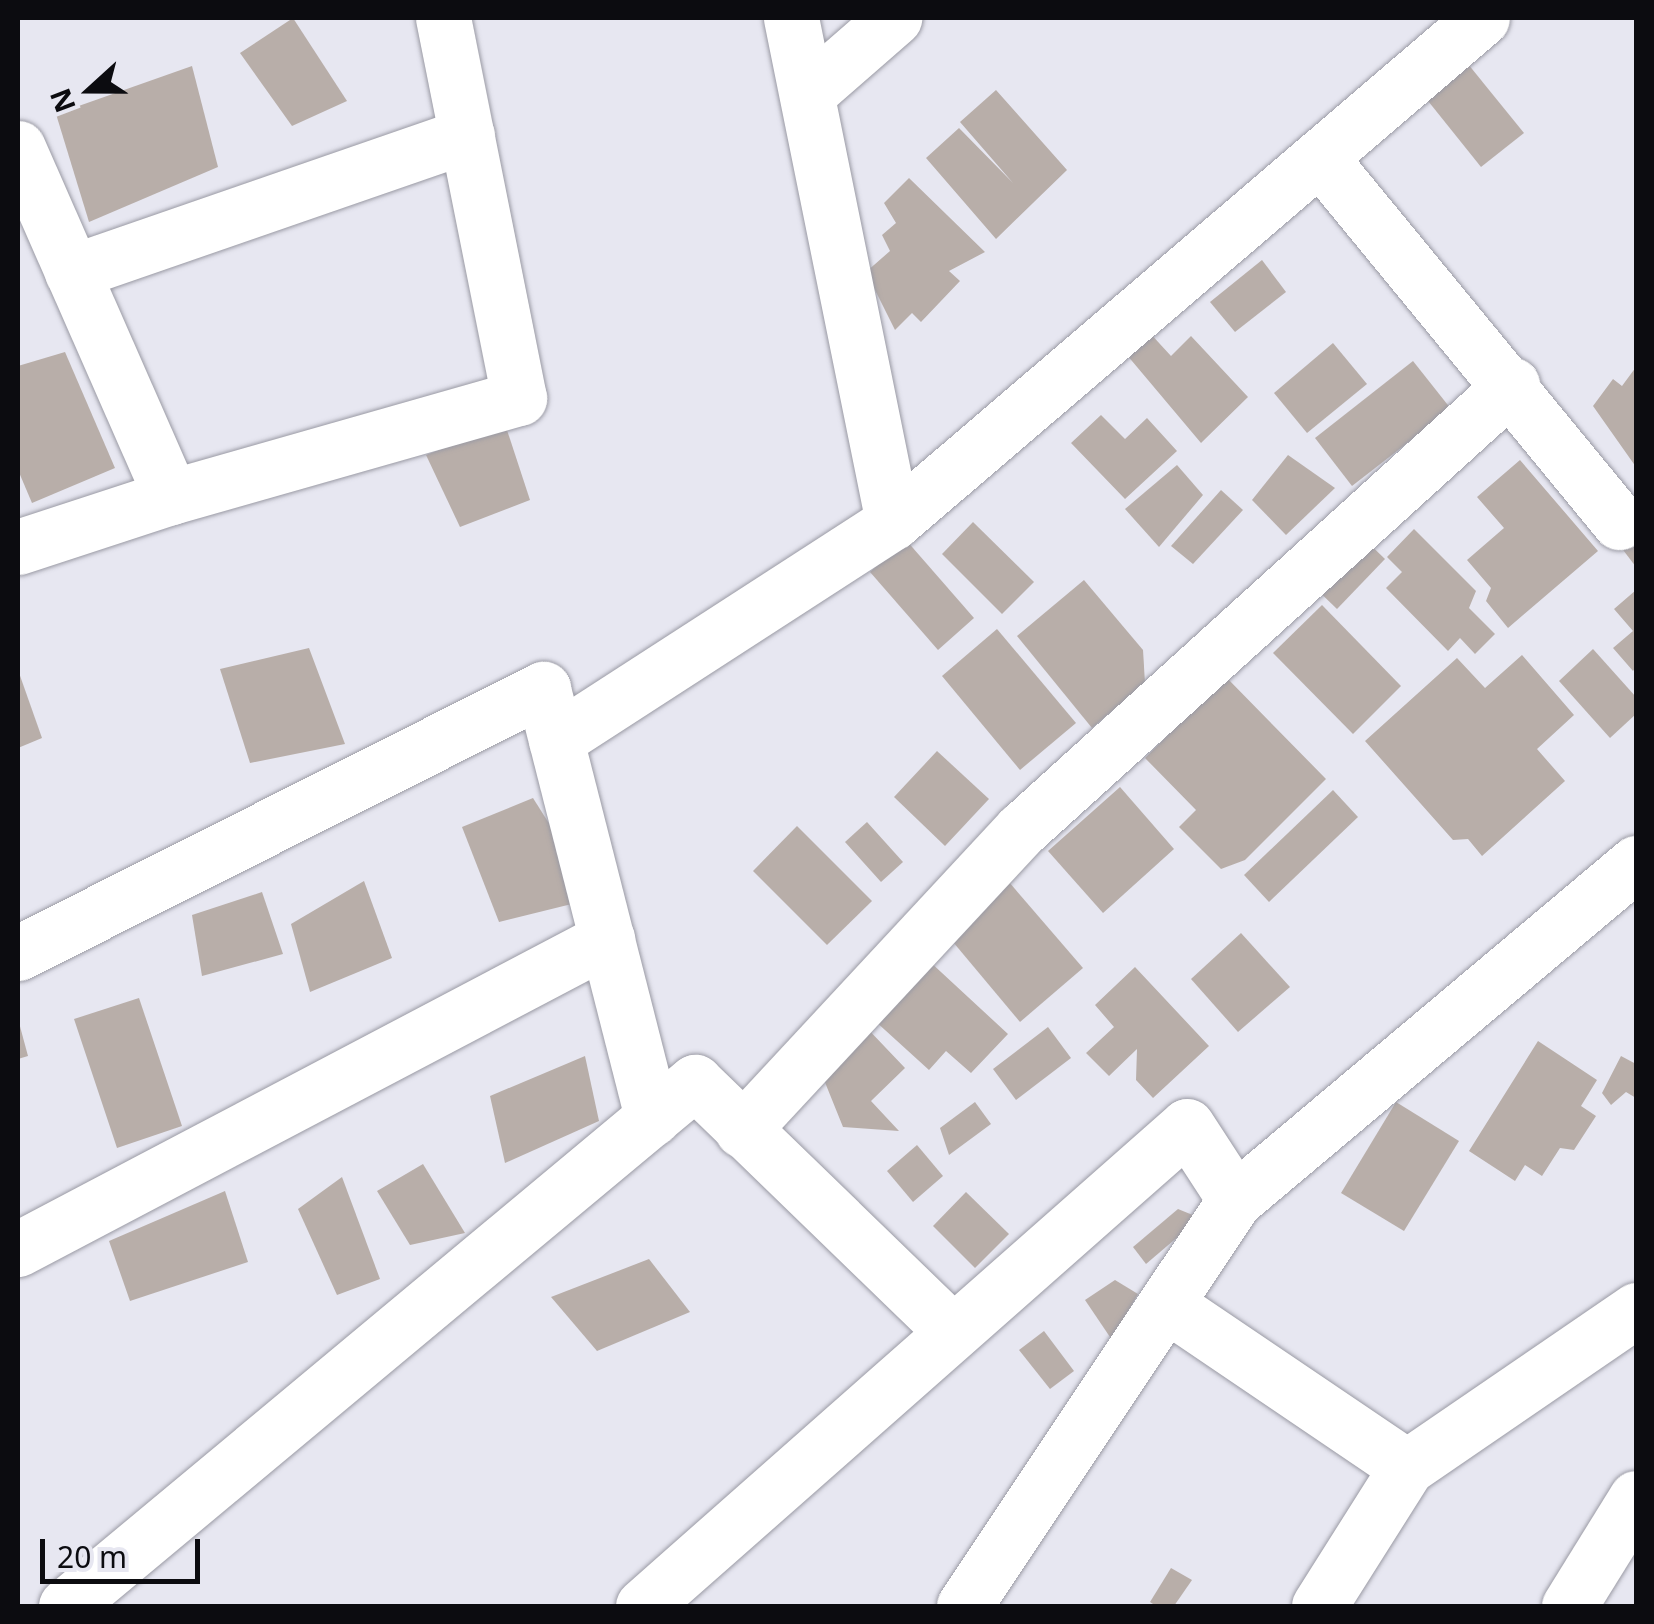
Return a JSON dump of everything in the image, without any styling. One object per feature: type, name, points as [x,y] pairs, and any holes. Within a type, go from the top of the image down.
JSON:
[{"type":"street","points":[[18,547],[170,497],[519,398],[443,18]]},
{"type":"street","points":[[791,18],[893,522]]},
{"type":"street","points":[[806,94],[894,18]]},
{"type":"street","points":[[556,740],[893,522],[1482,18]]},
{"type":"street","points":[[72,272],[467,135]]},
{"type":"street","points":[[18,148],[170,497]]},
{"type":"street","points":[[1321,159],[1512,385],[1620,522]]},
{"type":"street","points":[[742,1130],[1021,830],[1512,385]]},
{"type":"street","points":[[18,953],[543,689],[652,1118]]},
{"type":"street","points":[[964,1606],[1235,1200],[1636,863]]},
{"type":"street","points":[[18,1249],[606,939]]},
{"type":"street","points":[[66,1606],[695,1082],[953,1332]]},
{"type":"street","points":[[643,1606],[1186,1126],[1235,1200]]},
{"type":"street","points":[[1166,1304],[1406,1467]]},
{"type":"street","points":[[1319,1606],[1406,1467],[1636,1310]]},
{"type":"street","points":[[1568,1606],[1636,1498]]},
{"type":"building","points":[[293,18],[347,101],[292,126],[240,53]]},
{"type":"building","points":[[1442,32],[1524,133],[1481,167],[1400,66]]},
{"type":"building","points":[[192,66],[218,167],[89,222],[56,114]]},
{"type":"building","points":[[996,90],[1067,170],[996,239],[926,158],[959,128],[1013,183],[960,122]]},
{"type":"building","points":[[909,178],[985,252],[949,271],[960,281],[921,322],[912,313],[895,330],[866,272],[890,251],[882,235],[896,223],[884,203]]},
{"type":"building","points":[[1262,260],[1286,292],[1235,332],[1210,302]]},
{"type":"building","points":[[1137,319],[1171,356],[1191,336],[1248,397],[1201,443],[1116,342]]},
{"type":"building","points":[[1333,343],[1367,384],[1307,433],[1274,393]]},
{"type":"building","points":[[65,352],[115,468],[32,503],[18,470],[18,366]]},
{"type":"building","points":[[1413,361],[1451,409],[1352,486],[1315,438]]},
{"type":"building","points":[[1636,367],[1636,467],[1593,406],[1613,379],[1622,386]]},
{"type":"building","points":[[1101,415],[1125,439],[1147,418],[1177,451],[1125,499],[1071,443]]},
{"type":"building","points":[[505,424],[530,500],[460,527],[426,455]]},
{"type":"building","points":[[1288,455],[1335,488],[1286,535],[1252,500]]},
{"type":"building","points":[[1520,460],[1598,551],[1508,628],[1486,601],[1491,588],[1467,560],[1504,528],[1477,497]]},
{"type":"building","points":[[1177,465],[1203,495],[1159,547],[1125,509]]},
{"type":"building","points":[[1221,490],[1243,510],[1193,564],[1171,546]]},
{"type":"building","points":[[973,522],[1034,582],[1002,614],[942,554]]},
{"type":"building","points":[[1636,522],[1636,567],[1614,538]]},
{"type":"building","points":[[1414,529],[1476,591],[1469,608],[1495,634],[1475,654],[1460,638],[1448,651],[1386,588],[1402,572],[1387,557]]},
{"type":"building","points":[[1358,533],[1385,559],[1337,609],[1310,583]]},
{"type":"building","points":[[906,540],[974,618],[938,650],[870,572]]},
{"type":"building","points":[[1084,580],[1143,650],[1145,683],[1092,728],[1017,636]]},
{"type":"building","points":[[1636,590],[1633,671],[1613,648],[1633,631],[1614,609]]},
{"type":"building","points":[[1322,605],[1401,686],[1353,734],[1273,653]]},
{"type":"building","points":[[997,629],[1076,723],[1020,770],[942,676]]},
{"type":"building","points":[[309,648],[345,744],[250,763],[220,669]]},
{"type":"building","points":[[1593,649],[1636,697],[1636,714],[1610,738],[1559,681]]},
{"type":"building","points":[[1522,655],[1574,715],[1537,749],[1565,781],[1482,856],[1468,839],[1453,840],[1365,741],[1457,658],[1485,688]]},
{"type":"building","points":[[18,670],[42,738],[18,748]]},
{"type":"building","points":[[1226,677],[1326,779],[1245,860],[1221,869],[1179,827],[1196,810],[1145,758]]},
{"type":"building","points":[[937,751],[989,799],[945,846],[894,797]]},
{"type":"building","points":[[1120,787],[1174,849],[1103,913],[1048,851]]},
{"type":"building","points":[[1333,790],[1358,817],[1269,902],[1244,875]]},
{"type":"building","points":[[533,798],[596,898],[499,922],[462,827]]},
{"type":"building","points":[[867,822],[903,862],[881,882],[845,842]]},
{"type":"building","points":[[797,826],[872,901],[827,945],[753,871]]},
{"type":"building","points":[[364,881],[392,958],[310,992],[291,924]]},
{"type":"building","points":[[1009,882],[1083,968],[1020,1022],[948,936]]},
{"type":"building","points":[[262,892],[283,954],[202,976],[192,915]]},
{"type":"building","points":[[1241,933],[1290,987],[1238,1032],[1191,979]]},
{"type":"building","points":[[928,960],[1008,1034],[971,1073],[946,1051],[929,1070],[874,1020]]},
{"type":"building","points":[[1135,967],[1209,1046],[1153,1098],[1136,1080],[1137,1049],[1109,1076],[1086,1053],[1114,1027],[1095,1005]]},
{"type":"building","points":[[139,998],[182,1126],[117,1148],[74,1019]]},
{"type":"building","points":[[18,1019],[28,1056],[18,1059]]},
{"type":"building","points":[[865,1026],[905,1068],[871,1101],[899,1131],[843,1127],[820,1070]]},
{"type":"building","points":[[1048,1027],[1071,1058],[1016,1100],[993,1069]]},
{"type":"building","points":[[1538,1041],[1597,1080],[1581,1106],[1596,1116],[1574,1150],[1560,1148],[1542,1176],[1525,1165],[1515,1181],[1469,1151]]},
{"type":"building","points":[[585,1056],[599,1121],[505,1163],[490,1096]]},
{"type":"building","points":[[1621,1056],[1636,1064],[1636,1098],[1626,1092],[1611,1105],[1602,1093]]},
{"type":"building","points":[[975,1102],[991,1124],[949,1155],[940,1128]]},
{"type":"building","points":[[1396,1102],[1459,1141],[1404,1231],[1341,1193]]},
{"type":"building","points":[[917,1145],[943,1176],[913,1202],[887,1171]]},
{"type":"building","points":[[423,1164],[465,1233],[410,1245],[377,1191]]},
{"type":"building","points":[[342,1177],[380,1279],[337,1295],[298,1209]]},
{"type":"building","points":[[225,1191],[248,1262],[130,1301],[109,1241]]},
{"type":"building","points":[[966,1192],[1009,1234],[975,1268],[933,1226]]},
{"type":"building","points":[[1178,1209],[1200,1218],[1146,1264],[1133,1247]]},
{"type":"building","points":[[649,1259],[690,1312],[597,1351],[551,1297]]},
{"type":"building","points":[[1115,1280],[1138,1294],[1112,1340],[1085,1300]]},
{"type":"building","points":[[1044,1331],[1074,1371],[1050,1389],[1019,1350]]},
{"type":"building","points":[[1171,1568],[1192,1580],[1174,1606],[1156,1606],[1150,1602]]}]
